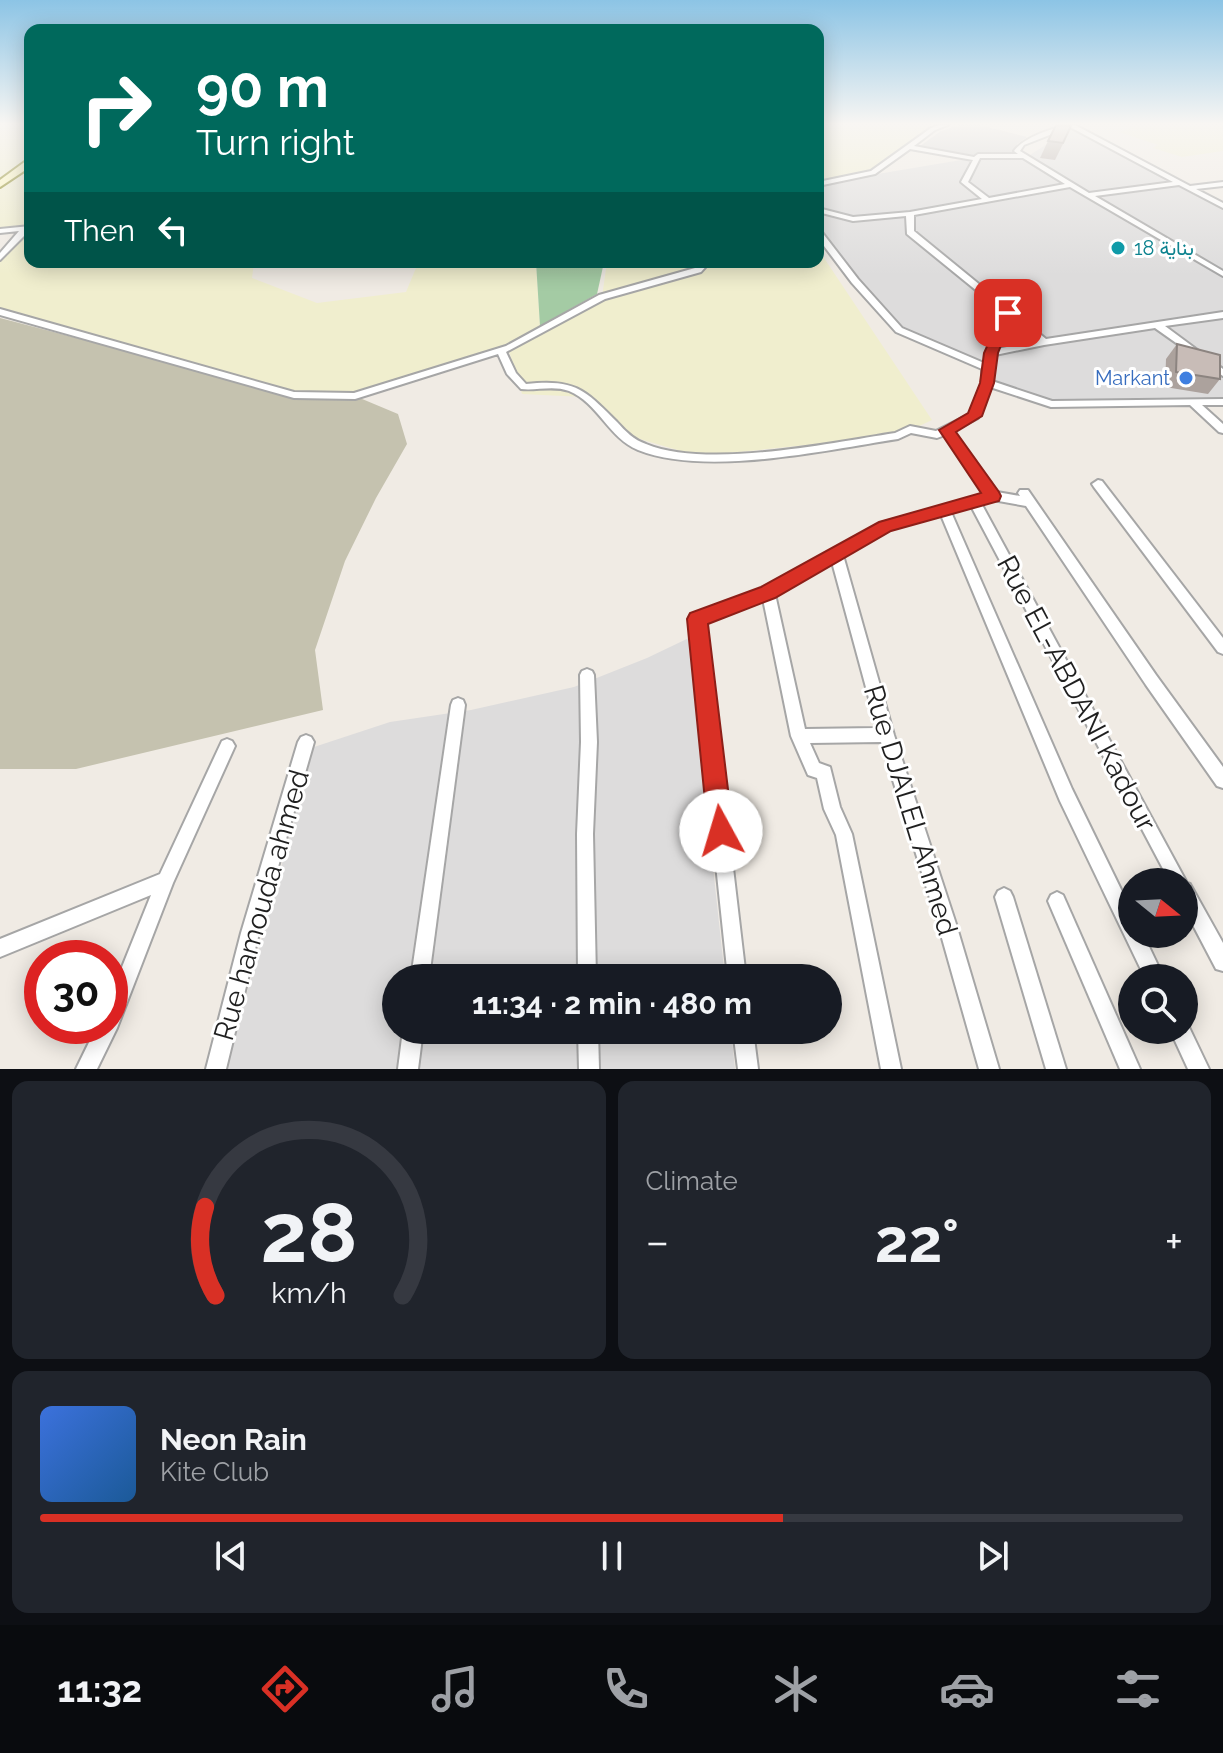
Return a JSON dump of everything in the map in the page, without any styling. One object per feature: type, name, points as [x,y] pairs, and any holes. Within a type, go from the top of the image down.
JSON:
[{"type":"street","points":[[824,183],[864,175]]},
{"type":"street","points":[[968,175],[964,182],[988,200]]},
{"type":"street","points":[[1054,175],[1223,274]]},
{"type":"street","points":[[1164,175],[1223,206]]},
{"type":"street","points":[[1088,195],[1179,183]]},
{"type":"street","points":[[1190,188],[1223,184]]},
{"type":"street","points":[[824,212],[853,219],[874,219],[1071,185]]},
{"type":"street","points":[[910,214],[910,232]]},
{"type":"street","points":[[874,219],[910,232],[1044,342]]},
{"type":"street","points":[[0,231],[24,228]]},
{"type":"street","points":[[0,258],[24,232]]},
{"type":"street","points":[[824,241],[899,330],[987,368]]},
{"type":"street","points":[[0,312],[294,395],[355,396],[501,350],[602,297],[700,268]]},
{"type":"street","points":[[501,350],[512,374],[524,387],[563,385],[585,397],[619,433],[643,448],[698,456],[778,453],[898,436],[910,429],[937,435],[974,416],[987,383],[991,353],[1008,313]]},
{"type":"street","points":[[991,353],[1223,315]]},
{"type":"street","points":[[1157,325],[1223,373]]},
{"type":"street","points":[[987,383],[1051,404],[1223,402]]},
{"type":"street","points":[[1194,404],[1223,430]]},
{"type":"street","points":[[947,430],[993,496]]},
{"type":"street","points":[[1098,484],[1223,648]]},
{"type":"street","points":[[735,964],[697,619],[768,592],[885,526],[993,496],[1027,498],[1223,780]]},
{"type":"street","name":"Rue EL-ABDANI Kadour","points":[[975,503],[1171,868]]},
{"type":"street","points":[[944,509],[1066,795],[1118,902]]},
{"type":"street","name":"Rue DJALEL Ahmed","points":[[836,552],[886,735],[947,924],[989,1069]]},
{"type":"street","points":[[768,592],[799,736],[814,770],[824,772],[832,809],[844,834],[891,1069]]},
{"type":"street","points":[[587,675],[587,964]]},
{"type":"street","points":[[422,964],[458,705]]},
{"type":"street","points":[[799,736],[886,735]]},
{"type":"street","name":"Rue hamouda ahmed","points":[[216,1069],[250,933],[306,742]]},
{"type":"street","points":[[128,975],[166,880],[227,746]]},
{"type":"street","points":[[0,948],[166,880]]},
{"type":"street","points":[[1004,897],[1056,1069]]},
{"type":"street","points":[[1057,901],[1130,1069]]},
{"type":"street","points":[[1198,916],[1223,962]]},
{"type":"street","points":[[86,1069],[98,1044]]},
{"type":"street","points":[[408,1069],[411,1044]]},
{"type":"street","points":[[588,1044],[589,1069]]},
{"type":"street","points":[[745,1044],[748,1069]]},
{"type":"street","points":[[1187,1044],[1199,1069]]},
{"type":"shaded area","points":[[0,175],[24,175],[24,229],[0,231]]},
{"type":"shaded area","points":[[824,175],[864,175],[824,183]]},
{"type":"shaded area","points":[[872,175],[1164,175],[1223,206],[1223,403],[1051,404],[987,383],[987,368],[899,330],[824,240],[824,183]]},
{"type":"shaded area","points":[[24,230],[24,268],[253,268],[252,278],[317,303],[406,292],[416,268],[536,268],[540,326],[517,342],[602,297],[606,268],[824,268],[824,258],[932,420],[898,436],[698,456],[619,433],[585,397],[522,394],[508,348],[355,396],[294,395],[0,312],[0,258]]},
{"type":"shaded area","points":[[0,318],[294,395],[355,396],[398,414],[407,444],[345,561],[315,650],[323,710],[76,769],[0,769]]},
{"type":"shaded area","points":[[693,636],[703,775],[723,964],[382,964],[382,1044],[732,1044],[735,1069],[226,1069],[314,747],[390,722],[471,710],[574,687]]},
{"type":"green space","points":[[536,268],[603,268],[597,294],[540,326]]},
{"type":"building","points":[[1177,344],[1220,355],[1220,379],[1176,372]]},
{"type":"place","name":"بناية 18","points":[[1118,248]]},
{"type":"place","name":"Markant","points":[[1186,378]]},
{"type":"route","points":[[721,831],[697,619],[768,592],[885,526],[993,496],[947,430],[974,416],[987,383],[991,353],[1008,313]]}]
